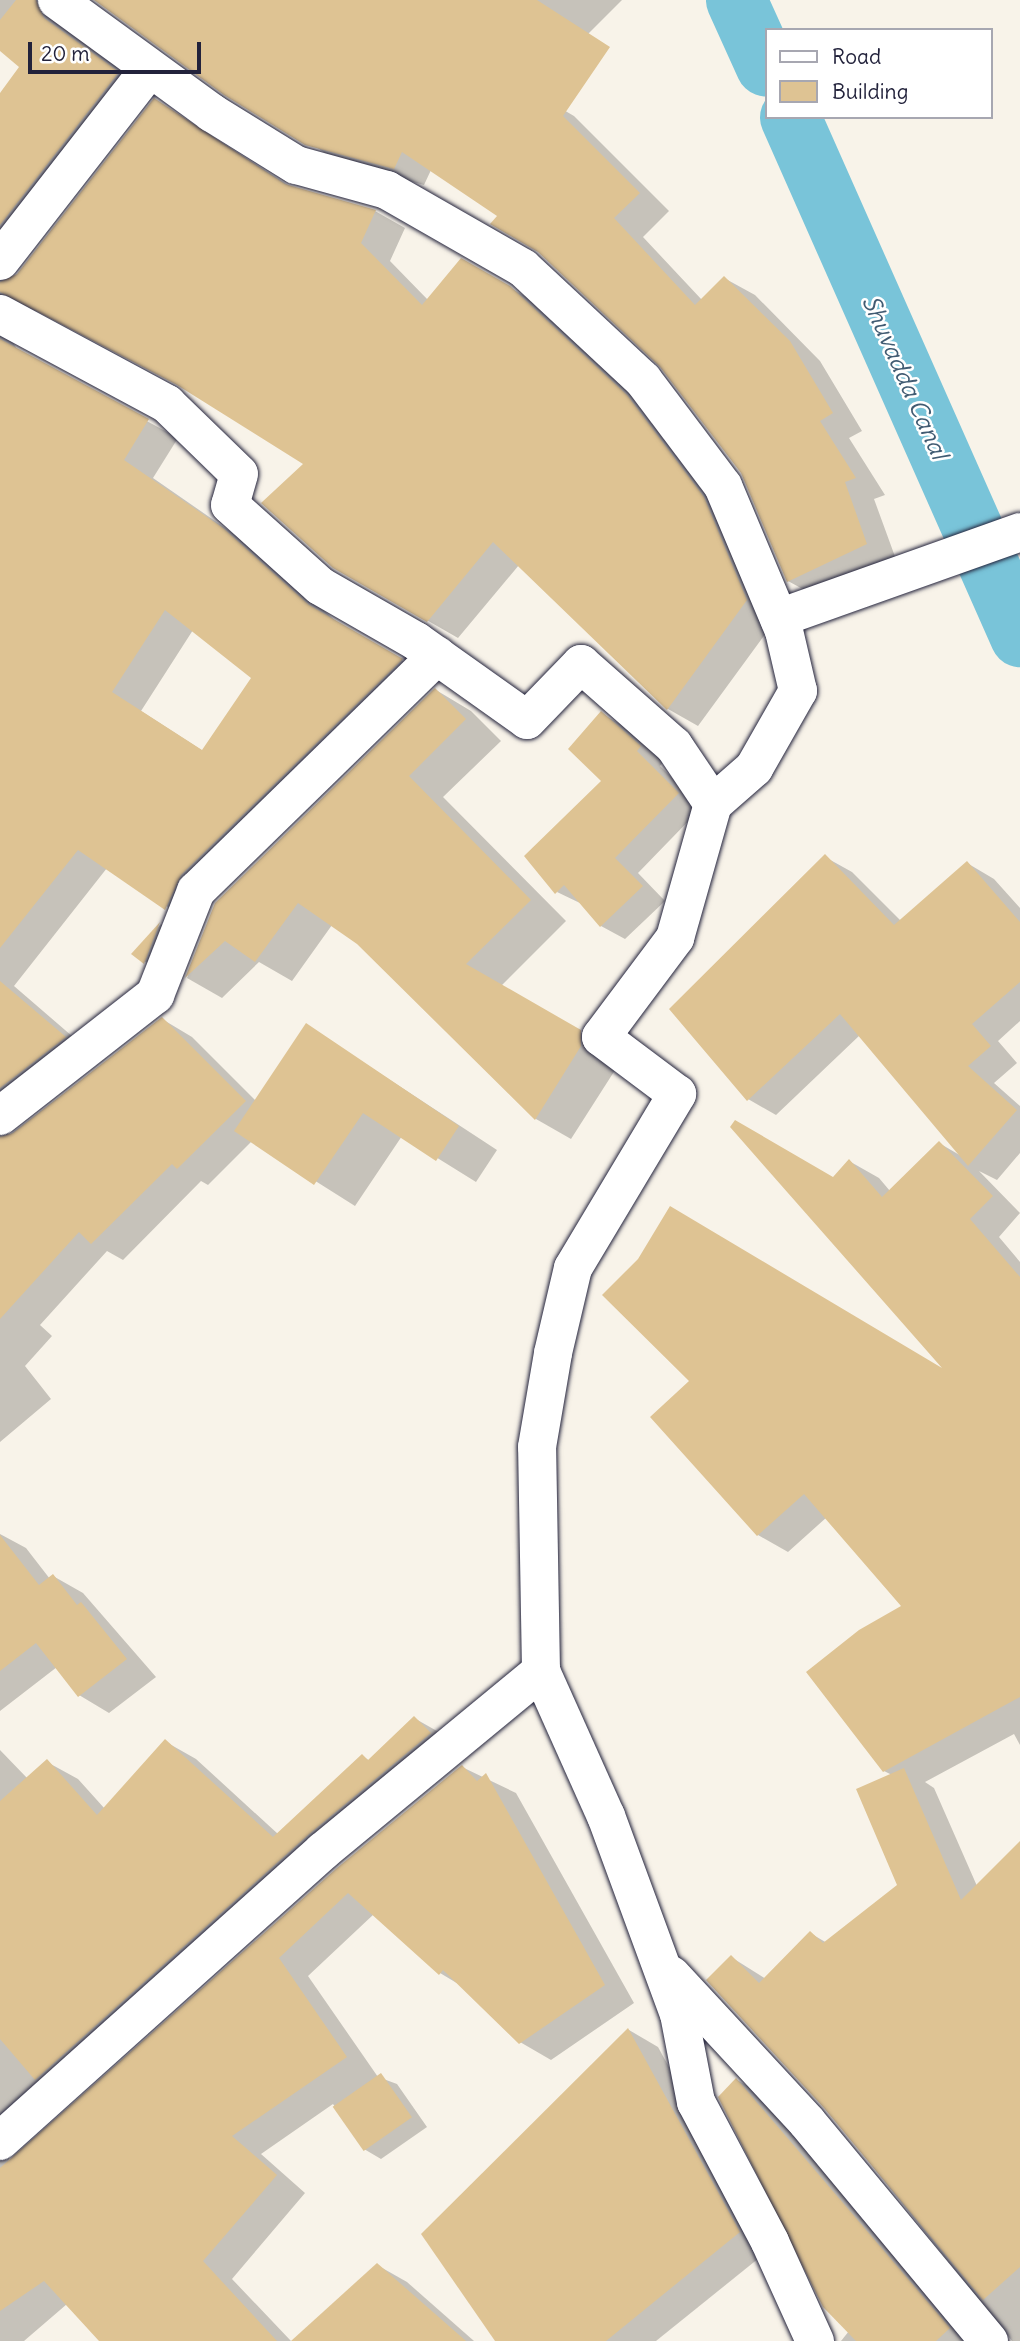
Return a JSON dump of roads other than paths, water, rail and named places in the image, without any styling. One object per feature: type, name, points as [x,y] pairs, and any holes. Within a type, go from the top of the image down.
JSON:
[{"type":"street","points":[[57,0],[150,68],[296,165],[387,190],[523,268],[643,380],[723,486],[779,618],[798,691],[754,768],[713,804],[675,938],[601,1038],[677,1094],[573,1268],[552,1353],[537,1447],[541,1671],[606,1816],[679,2014],[696,2102],[770,2242],[815,2341]]},
{"type":"street","points":[[0,261],[150,68]]},
{"type":"street","points":[[0,313],[167,404],[239,474],[230,505],[320,586],[437,656],[527,720],[581,664],[674,746],[713,804]]},
{"type":"street","points":[[779,618],[840,594],[1020,532]]},
{"type":"street","points":[[0,1116],[155,995],[196,891],[437,656]]},
{"type":"street","points":[[0,2141],[323,1851],[541,1671]]},
{"type":"street","points":[[656,1957],[807,2122],[989,2341]]},
{"type":"waterway","name":"Shuvadda Canal","points":[[736,0],[764,62]]},
{"type":"waterway","name":"Shuvadda Canal","points":[[791,119],[1020,636]]}]
